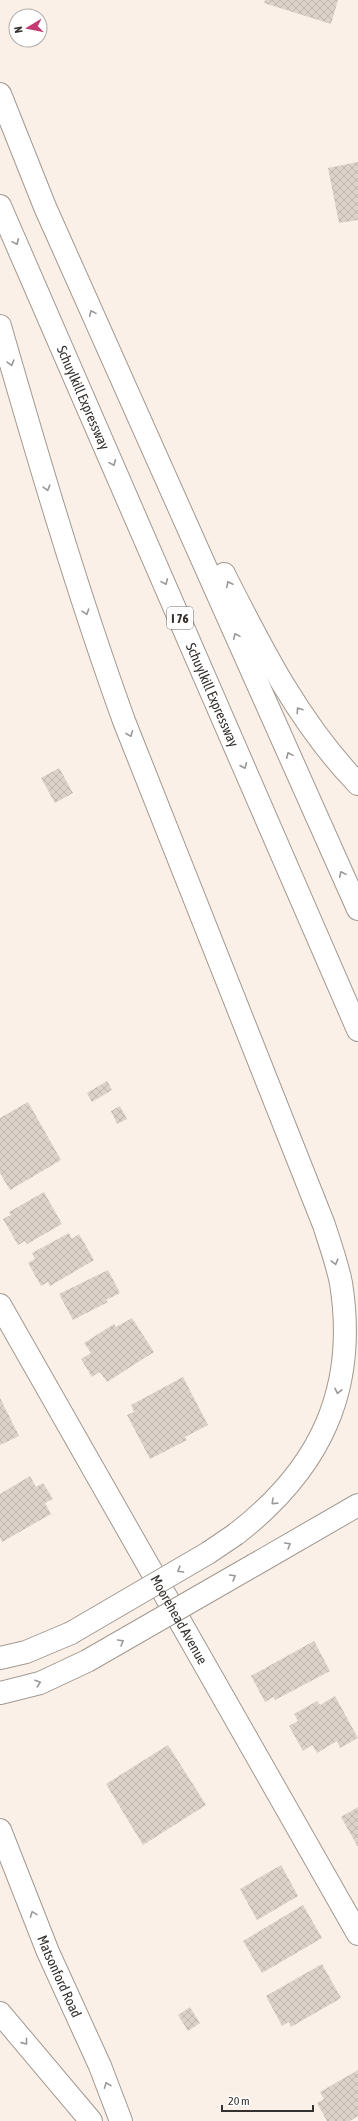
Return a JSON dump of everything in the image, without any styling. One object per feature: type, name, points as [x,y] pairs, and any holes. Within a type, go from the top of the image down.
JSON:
[{"type":"main road","points":[[0,94],[44,207],[358,909]]},
{"type":"main road","name":"Schuylkill Expressway","points":[[0,206],[358,1030]]},
{"type":"main road","points":[[0,326],[49,494],[98,647],[124,721],[324,1225],[340,1282],[345,1331],[343,1367],[338,1395],[329,1422],[312,1454],[281,1495],[260,1516],[208,1553],[71,1633],[26,1652],[0,1658]]},
{"type":"main road","points":[[101,333],[277,675],[298,709],[322,743],[358,784]]},
{"type":"main road","name":"Moorehead Avenue","points":[[0,1305],[358,1934]]},
{"type":"main road","points":[[0,1692],[40,1683],[87,1662],[358,1505]]},
{"type":"main road","name":"Matsonford Road","points":[[0,1830],[48,1952],[100,2066],[121,2121]]},
{"type":"main road","points":[[0,2013],[91,2121]]},
{"type":"building","points":[[265,0],[338,0],[331,24],[264,3]]},
{"type":"building","points":[[358,162],[358,220],[339,223],[328,168]]},
{"type":"building","points":[[59,768],[73,793],[55,803],[41,778]]},
{"type":"building","points":[[107,1081],[112,1090],[92,1102],[87,1093]]},
{"type":"building","points":[[28,1102],[61,1160],[10,1190],[0,1173],[0,1118]]},
{"type":"building","points":[[120,1106],[127,1119],[117,1124],[111,1111]]},
{"type":"building","points":[[44,1192],[62,1224],[27,1244],[25,1241],[18,1245],[3,1219],[11,1215],[9,1212]]},
{"type":"building","points":[[69,1233],[72,1239],[79,1234],[94,1260],[50,1286],[48,1282],[41,1286],[28,1263],[35,1259],[32,1253]]},
{"type":"building","points":[[108,1270],[120,1293],[106,1300],[108,1302],[73,1320],[59,1294]]},
{"type":"building","points":[[132,1318],[154,1352],[107,1382],[100,1372],[92,1377],[81,1359],[91,1353],[84,1343],[114,1324],[116,1327]]},
{"type":"building","points":[[183,1377],[208,1425],[185,1437],[187,1440],[150,1459],[127,1415],[134,1412],[131,1405]]},
{"type":"building","points":[[0,1398],[19,1436],[0,1445]]},
{"type":"building","points":[[30,1476],[36,1487],[43,1483],[53,1499],[45,1503],[51,1514],[2,1542],[0,1537],[0,1494]]},
{"type":"building","points":[[314,1641],[330,1671],[275,1700],[274,1697],[265,1702],[251,1676]]},
{"type":"building","points":[[335,1696],[358,1738],[340,1748],[337,1741],[317,1753],[312,1745],[303,1751],[289,1726],[298,1721],[294,1714],[317,1701],[320,1705]]},
{"type":"building","points":[[168,1745],[206,1805],[143,1845],[106,1784]]},
{"type":"building","points":[[358,1807],[358,1847],[341,1817]]},
{"type":"building","points":[[281,1865],[298,1896],[257,1920],[240,1889]]},
{"type":"building","points":[[303,1905],[322,1938],[262,1973],[243,1941]]},
{"type":"building","points":[[322,1964],[341,1998],[291,2027],[289,2022],[282,2026],[266,1996]]},
{"type":"building","points":[[190,2007],[200,2023],[188,2031],[178,2015]]},
{"type":"building","points":[[358,2070],[358,2116],[350,2121],[327,2121],[317,2103],[324,2099],[320,2092]]}]
